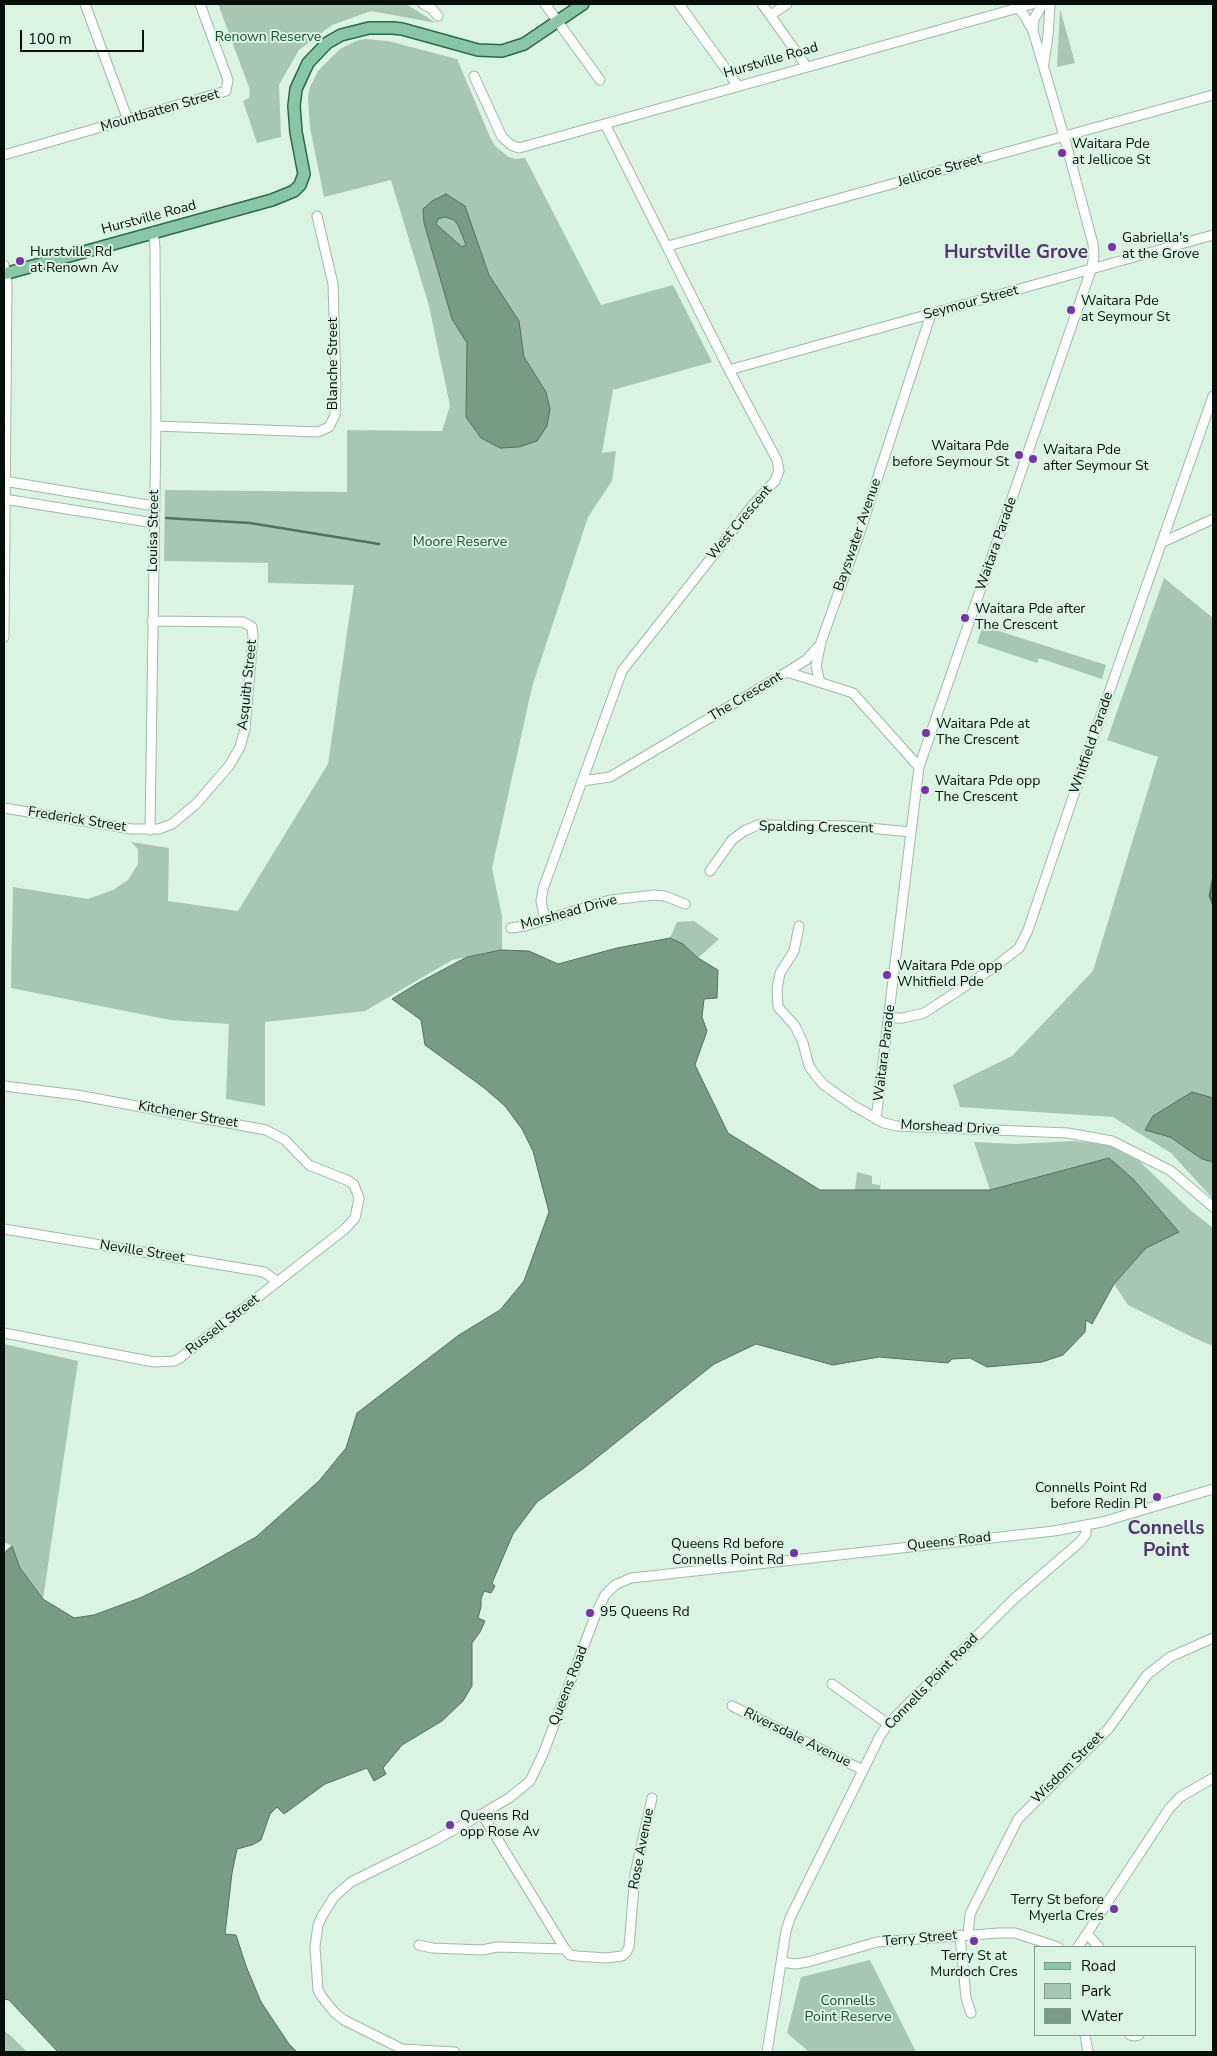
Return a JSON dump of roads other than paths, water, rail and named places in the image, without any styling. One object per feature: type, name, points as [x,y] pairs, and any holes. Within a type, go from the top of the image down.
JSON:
[{"type":"main road","points":[[558,21],[582,4]]},
{"type":"main road","name":"Hurstville Road","points":[[4,271],[287,195],[300,185],[304,169],[296,132],[294,106],[296,89],[308,63],[327,43],[341,35],[369,28],[393,28],[478,50],[502,51],[524,44],[558,21]]},
{"type":"street","points":[[85,4],[128,120]]},
{"type":"street","name":"Mountbatten Street","points":[[4,155],[226,91],[228,80],[200,4]]},
{"type":"street","points":[[423,4],[432,9],[438,16]]},
{"type":"street","points":[[546,4],[600,80]]},
{"type":"street","points":[[679,4],[738,86]]},
{"type":"street","points":[[762,4],[807,67]]},
{"type":"street","points":[[771,15],[787,4]]},
{"type":"street","points":[[1033,31],[1034,19],[1044,4]]},
{"type":"street","name":"Hurstville Road","points":[[474,76],[502,137],[511,145],[519,148],[1018,8],[1044,4]]},
{"type":"street","name":"Waitara Parade","points":[[1043,65],[1048,35],[1044,4]]},
{"type":"street","name":"Waitara Parade","points":[[876,1119],[890,1018],[919,767],[1091,270],[1094,256],[1093,244],[1064,136],[1033,31],[1018,8]]},
{"type":"street","name":"Jellicoe Street","points":[[668,246],[1213,95]]},
{"type":"street","name":"West Crescent","points":[[545,920],[541,901],[543,889],[622,671],[752,506],[775,481],[778,474],[777,460],[729,370],[605,124]]},
{"type":"street","name":"Blanche Street","points":[[156,426],[318,432],[329,427],[335,415],[336,386],[333,284],[317,216]]},
{"type":"street","name":"Louisa Street","points":[[150,830],[156,426],[155,247],[152,232]]},
{"type":"street","name":"Seymour Street","points":[[729,370],[1213,235]]},
{"type":"street","points":[[4,271],[7,283],[4,637]]},
{"type":"street","name":"Bayswater Avenue","points":[[820,682],[816,666],[821,642],[856,544],[931,314]]},
{"type":"street","name":"Whitfield Parade","points":[[890,1018],[903,1018],[924,1013],[994,968],[1019,948],[1028,930],[1213,396]]},
{"type":"street","points":[[5,481],[154,506]]},
{"type":"street","points":[[5,499],[154,523]]},
{"type":"street","points":[[1163,542],[1213,519]]},
{"type":"street","name":"Asquith Street","points":[[150,830],[169,826],[196,804],[229,766],[238,752],[246,722],[253,636],[252,627],[243,622],[152,621]]},
{"type":"street","name":"Bayswater Avenue","points":[[788,672],[806,660],[821,642]]},
{"type":"street","name":"The Crescent","points":[[582,781],[610,777],[788,672],[848,691],[857,697],[919,767]]},
{"type":"street","name":"Frederick Street","points":[[4,808],[150,830]]},
{"type":"street","name":"Spalding Crescent","points":[[710,871],[732,840],[744,831],[758,825],[848,826],[911,832]]},
{"type":"street","name":"Morshead Drive","points":[[511,928],[525,926],[610,900],[665,896],[685,904]]},
{"type":"street","name":"Morshead Drive","points":[[799,926],[794,951],[780,973],[776,988],[778,1007],[794,1026],[803,1043],[809,1066],[817,1077],[824,1085],[854,1106],[884,1123],[905,1127],[1068,1133],[1112,1141],[1171,1170],[1213,1207]]},
{"type":"street","name":"Kitchener Street","points":[[4,1086],[61,1093],[256,1127],[285,1140],[309,1164],[343,1177],[354,1186]]},
{"type":"street","name":"Russell Street","points":[[4,1333],[154,1362],[168,1362],[180,1358],[351,1224],[359,1204],[359,1198],[354,1186]]},
{"type":"street","name":"Neville Street","points":[[4,1229],[264,1272],[278,1282]]},
{"type":"street","points":[[1086,1525],[1213,1489]]},
{"type":"street","name":"Connells Point Road","points":[[767,2052],[790,1918],[880,1736],[888,1724],[1015,1598],[1080,1542],[1086,1534],[1086,1525]]},
{"type":"street","name":"Queens Road","points":[[455,2052],[402,2049],[344,2020],[335,2013],[322,1998],[318,1990],[316,1935],[322,1916],[327,1906],[341,1889],[351,1882],[434,1841],[482,1814],[510,1798],[530,1781],[543,1754],[597,1611],[605,1595],[615,1585],[622,1581],[650,1576],[1086,1525]]},
{"type":"street","name":"Wisdom Street","points":[[970,2013],[966,1998],[964,1935],[970,1914],[1022,1813],[1109,1728],[1147,1675],[1170,1656],[1213,1638]]},
{"type":"street","points":[[832,1684],[888,1724]]},
{"type":"street","name":"Riversdale Avenue","points":[[732,1706],[863,1770]]},
{"type":"street","points":[[1079,1946],[1088,1935],[1169,1809],[1180,1797],[1213,1778]]},
{"type":"street","name":"Rose Avenue","points":[[418,1945],[432,1948],[482,1950],[497,1947],[565,1949],[570,1955],[619,1958],[626,1953],[629,1946],[635,1874],[652,1798]]},
{"type":"street","points":[[482,1814],[565,1949]]},
{"type":"street","name":"Terry Street","points":[[781,1962],[795,1964],[808,1962],[877,1942],[964,1935],[1015,1933],[1055,1946]]},
{"type":"street","points":[[1088,1935],[1098,1946]]},
{"type":"street","points":[[1085,2036],[1088,2052]]},
{"type":"water","points":[[446,194],[465,206],[489,275],[519,321],[524,357],[546,392],[550,409],[547,426],[537,441],[519,447],[500,448],[481,438],[466,417],[467,343],[452,319],[424,223],[423,209],[432,201]],"holes":[[[445,217],[454,220],[466,245],[462,247],[436,224],[438,219]]]},
{"type":"water","points":[[670,938],[683,944],[698,958],[718,970],[717,998],[704,999],[702,1017],[707,1031],[695,1065],[728,1133],[820,1190],[990,1190],[1109,1158],[1133,1179],[1179,1232],[1146,1248],[1114,1284],[1092,1324],[1086,1320],[1085,1332],[1063,1355],[1042,1362],[987,1367],[970,1358],[952,1359],[948,1363],[879,1357],[833,1365],[756,1344],[714,1364],[584,1468],[537,1502],[513,1534],[492,1583],[495,1586],[491,1593],[484,1591],[481,1599],[478,1618],[485,1621],[472,1643],[472,1686],[463,1701],[442,1721],[402,1745],[383,1768],[386,1774],[374,1781],[367,1768],[325,1784],[284,1814],[277,1807],[270,1814],[261,1840],[252,1845],[237,1849],[232,1873],[225,1934],[236,1935],[261,2002],[289,2044],[297,2052],[58,2052],[9,2000],[4,1999],[4,1553],[12,1546],[20,1568],[43,1599],[74,1618],[94,1615],[140,1598],[194,1572],[256,1537],[319,1481],[346,1448],[357,1413],[459,1335],[500,1310],[524,1281],[549,1212],[533,1151],[522,1129],[505,1106],[483,1087],[425,1045],[421,1020],[392,999],[467,957],[501,950],[529,951],[558,964],[617,948]]},
{"type":"water","points":[[1192,1092],[1213,1098],[1213,1162],[1202,1159],[1170,1137],[1145,1130],[1153,1116]]},
{"type":"waterway","points":[[166,518],[250,523],[379,544]]},
{"type":"waterway","points":[[1213,879],[1210,896],[1213,904]]},
{"type":"place","name":"Waitara Pde at Jellicoe St","points":[[1062,153]]},
{"type":"place","name":"Gabriella's at the Grove","points":[[1112,247]]},
{"type":"place","name":"Hurstville Rd at Renown Av","points":[[20,261]]},
{"type":"place","name":"Waitara Pde at Seymour St","points":[[1071,310]]},
{"type":"place","name":"Waitara Pde before Seymour St","points":[[1019,455]]},
{"type":"place","name":"Waitara Pde after Seymour St","points":[[1033,459]]},
{"type":"place","name":"Waitara Pde after The Crescent","points":[[965,618]]},
{"type":"place","name":"Waitara Pde at The Crescent","points":[[926,733]]},
{"type":"place","name":"Waitara Pde opp The Crescent","points":[[925,790]]},
{"type":"place","name":"Waitara Pde opp Whitfield Pde","points":[[887,975]]},
{"type":"place","name":"Connells Point Rd before Redin Pl","points":[[1157,1497]]},
{"type":"place","name":"Queens Rd before Connells Point Rd","points":[[794,1553]]},
{"type":"place","name":"95 Queens Rd","points":[[590,1613]]},
{"type":"place","name":"Queens Rd opp Rose Av","points":[[450,1825]]},
{"type":"place","name":"Terry St before Myerla Cres","points":[[1114,1909]]},
{"type":"place","name":"Terry St at Murdoch Cres","points":[[974,1941]]},
{"type":"district","name":"Hurstville Grove","points":[[1016,253]]},
{"type":"district","name":"Connells Point","points":[[1166,1540]]},
{"type":"park label","name":"Renown Reserve","points":[[268,38]]},
{"type":"park label","name":"Moore Reserve","points":[[460,543]]},
{"type":"park label","name":"Connells Point Reserve","points":[[848,2010]]}]
